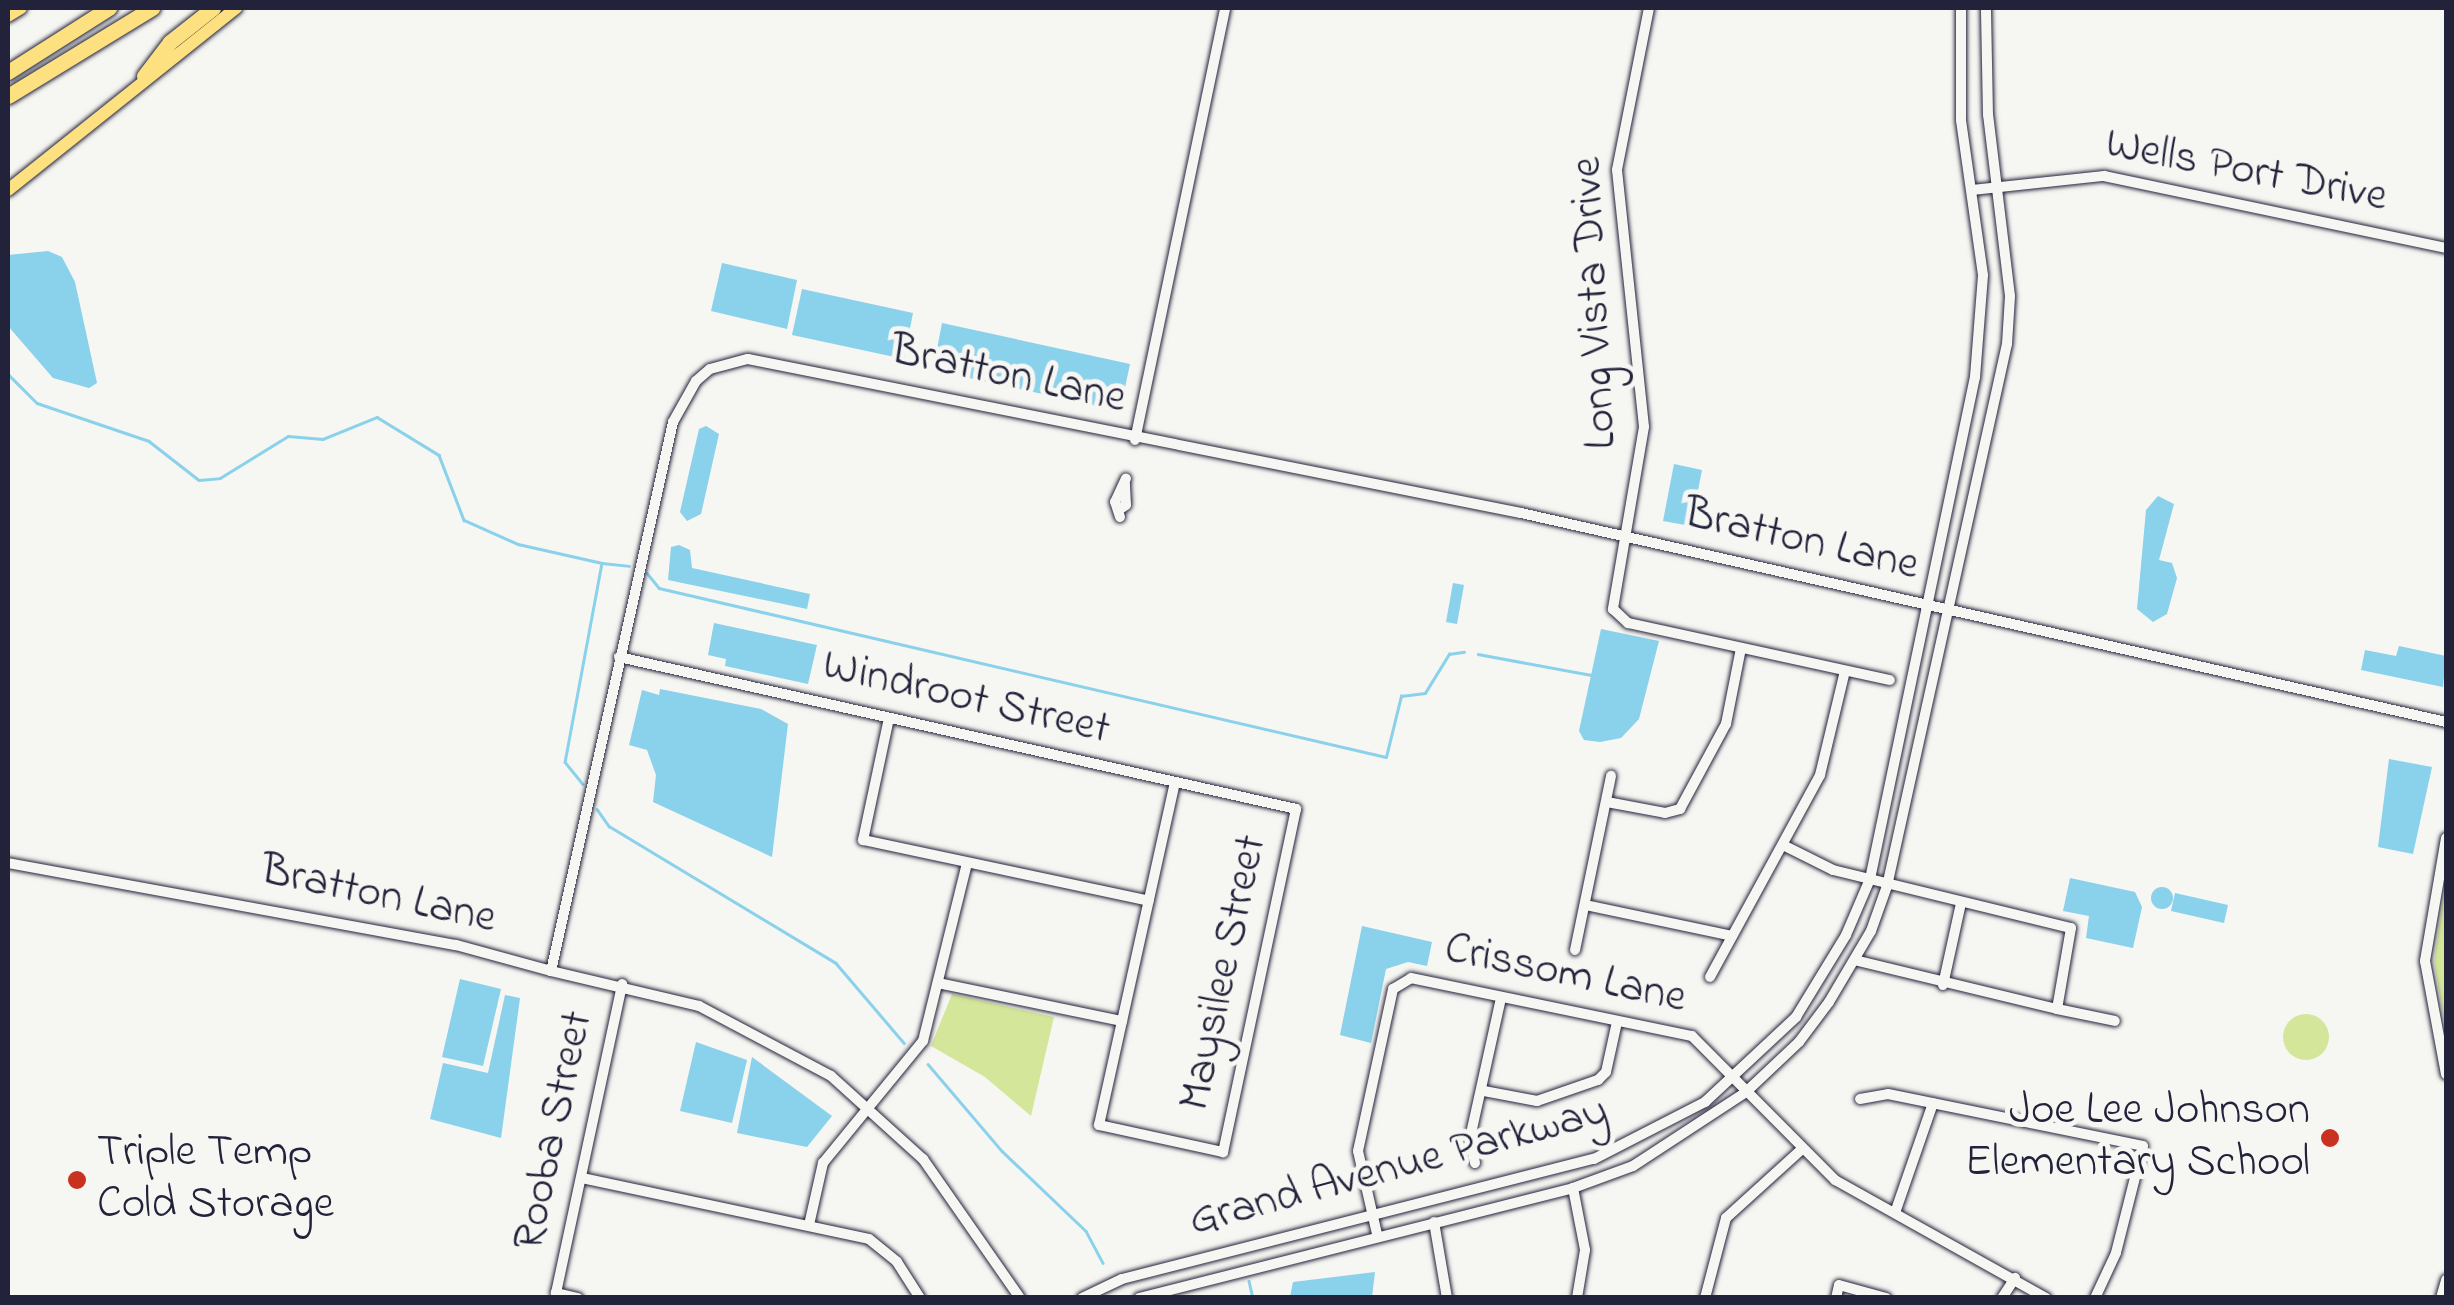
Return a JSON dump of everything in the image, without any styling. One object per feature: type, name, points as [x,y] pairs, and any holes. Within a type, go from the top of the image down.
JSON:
[{"type":"highway","points":[[8,72],[109,8]]},
{"type":"highway","points":[[8,96],[152,8]]},
{"type":"highway","points":[[144,76],[170,42],[213,8]]},
{"type":"main road","points":[[8,16],[21,8]]},
{"type":"main road","points":[[8,190],[144,76],[236,8]]},
{"type":"street","points":[[1135,440],[1225,8]]},
{"type":"street","name":"Long Vista Drive","points":[[1649,8],[1617,170],[1644,427],[1615,615],[1742,648]]},
{"type":"street","name":"Grand Avenue Parkway","points":[[1082,1298],[1122,1279],[1371,1212],[1594,1159],[1658,1130],[1735,1078],[1784,1032],[1820,982],[1870,878],[1930,606],[1980,344],[1983,275],[1961,120],[1961,8]]},
{"type":"street","name":"Grand Avenue Parkway","points":[[1140,1298],[1377,1234],[1573,1188],[1664,1151],[1746,1092],[1799,1042],[1855,960],[1887,886],[1952,612],[2007,344],[1999,186],[1988,115],[1986,8]]},
{"type":"street","name":"Wells Port Drive","points":[[1972,190],[2104,176],[2446,248]]},
{"type":"street","name":"Bratton Lane","points":[[8,863],[456,944],[551,971],[673,422],[696,381],[729,362],[773,361],[1135,440],[1628,536],[2446,722]]},
{"type":"street","points":[[1120,513],[1118,488],[1126,480]]},
{"type":"street","points":[[1607,802],[1665,813],[1680,810],[1726,724],[1742,648],[1890,680]]},
{"type":"street","name":"Windroot Street","points":[[620,657],[1296,809]]},
{"type":"street","points":[[1710,977],[1820,774],[1845,671]]},
{"type":"street","points":[[889,718],[864,840],[1150,901]]},
{"type":"street","points":[[1575,950],[1611,776]]},
{"type":"street","points":[[938,983],[1122,1021],[1175,782]]},
{"type":"street","name":"Maysilee Street","points":[[1122,1021],[1099,1125],[1222,1152],[1296,809]]},
{"type":"street","points":[[2446,838],[2424,962],[2446,1074]]},
{"type":"street","points":[[1783,846],[1833,870],[1887,886],[2071,928],[2057,1008]]},
{"type":"street","points":[[809,1225],[823,1163],[923,1041],[967,862]]},
{"type":"street","points":[[1943,985],[1961,903]]},
{"type":"street","points":[[1585,906],[1732,936]]},
{"type":"street","points":[[1855,960],[1943,985],[2115,1021]]},
{"type":"street","points":[[551,971],[622,984],[755,1030],[869,1106],[924,1159],[1020,1298]]},
{"type":"street","name":"Crissom Lane","points":[[1371,1212],[1358,1151],[1400,979],[1692,1036],[1800,1151],[1835,1180],[1896,1210],[2046,1298]]},
{"type":"street","name":"Rooba Street","points":[[578,1298],[556,1293],[622,984]]},
{"type":"street","points":[[1474,1164],[1470,1138],[1484,1091],[1501,998]]},
{"type":"street","points":[[1484,1091],[1537,1101],[1598,1080],[1606,1072],[1617,1022]]},
{"type":"street","points":[[1860,1098],[1888,1094],[2143,1146],[2116,1253],[2095,1298]]},
{"type":"street","points":[[1896,1210],[1934,1103]]},
{"type":"street","points":[[1705,1298],[1726,1218],[1800,1151]]},
{"type":"street","points":[[582,1178],[870,1239],[897,1262],[920,1298]]},
{"type":"street","points":[[1573,1188],[1585,1235],[1577,1298]]},
{"type":"street","points":[[1371,1212],[1377,1234]]},
{"type":"street","points":[[1434,1222],[1447,1298]]},
{"type":"street","points":[[2002,1298],[2015,1278]]},
{"type":"street","points":[[2441,1298],[2446,1280]]},
{"type":"street","points":[[1836,1298],[1838,1285],[1886,1298]]},
{"type":"green space","points":[[2446,880],[2446,1033],[2434,961]]},
{"type":"green space","points":[[952,994],[1054,1017],[1031,1116],[985,1077],[931,1046]]},
{"type":"green space","points":[[2306,1014],[2322,1021],[2329,1037],[2322,1053],[2306,1060],[2290,1053],[2283,1037],[2290,1021]]},
{"type":"water","points":[[48,251],[62,257],[75,282],[97,383],[89,388],[53,378],[8,326],[8,255]]},
{"type":"water","points":[[722,263],[797,280],[787,329],[711,311]]},
{"type":"water","points":[[802,289],[913,313],[904,359],[792,335]]},
{"type":"water","points":[[942,323],[1130,364],[1120,411],[933,370]]},
{"type":"water","points":[[706,426],[719,434],[701,514],[687,521],[680,512],[699,429]]},
{"type":"water","points":[[1674,464],[1702,470],[1691,526],[1663,521]]},
{"type":"water","points":[[2158,496],[2174,504],[2159,560],[2172,563],[2177,578],[2167,614],[2153,622],[2137,609],[2146,510]]},
{"type":"water","points":[[679,545],[690,550],[692,568],[810,594],[807,609],[668,580],[671,547]]},
{"type":"water","points":[[1453,583],[1464,585],[1457,624],[1446,622]]},
{"type":"water","points":[[714,623],[817,645],[808,684],[725,666],[726,659],[708,655]]},
{"type":"water","points":[[1601,629],[1659,641],[1639,719],[1621,738],[1600,742],[1584,740],[1579,731]]},
{"type":"water","points":[[2399,646],[2446,656],[2443,687],[2361,670],[2365,650],[2396,656]]},
{"type":"water","points":[[660,689],[761,709],[788,724],[772,857],[653,802],[656,775],[647,750],[629,745],[642,690],[659,695]]},
{"type":"water","points":[[2389,759],[2432,767],[2413,854],[2378,847]]},
{"type":"water","points":[[2070,878],[2135,892],[2142,907],[2133,948],[2086,938],[2089,916],[2063,911]]},
{"type":"water","points":[[2162,887],[2170,890],[2170,906],[2162,909],[2154,906],[2151,898],[2154,890]]},
{"type":"water","points":[[2175,893],[2228,905],[2224,923],[2171,911]]},
{"type":"water","points":[[1362,926],[1432,942],[1427,966],[1408,962],[1386,969],[1371,1043],[1340,1035]]},
{"type":"water","points":[[460,979],[501,989],[483,1066],[442,1057]]},
{"type":"water","points":[[505,995],[520,998],[501,1138],[430,1119],[443,1063],[488,1073]]},
{"type":"water","points":[[696,1042],[747,1060],[732,1123],[680,1111]]},
{"type":"water","points":[[752,1057],[832,1116],[807,1147],[737,1133]]},
{"type":"water","points":[[1375,1272],[1372,1297],[1290,1297],[1293,1282]]},
{"type":"waterway","points":[[8,374],[37,403],[149,441],[199,480],[220,478],[288,436],[323,439],[377,417],[439,455],[464,520],[518,544],[602,563],[565,762],[583,784]]},
{"type":"waterway","points":[[602,563],[629,566]]},
{"type":"waterway","points":[[647,573],[659,588],[1386,757],[1401,696],[1425,693],[1449,654],[1464,652]]},
{"type":"waterway","points":[[1478,654],[1591,675]]},
{"type":"waterway","points":[[597,809],[609,826],[836,963],[904,1043]]},
{"type":"waterway","points":[[928,1064],[1002,1151],[1086,1231],[1103,1263]]},
{"type":"waterway","points":[[1249,1281],[1253,1298]]},
{"type":"place","name":"Joe Lee Johnson Elementary School","points":[[2330,1138]]},
{"type":"place","name":"Triple Temp Cold Storage","points":[[77,1180]]}]
